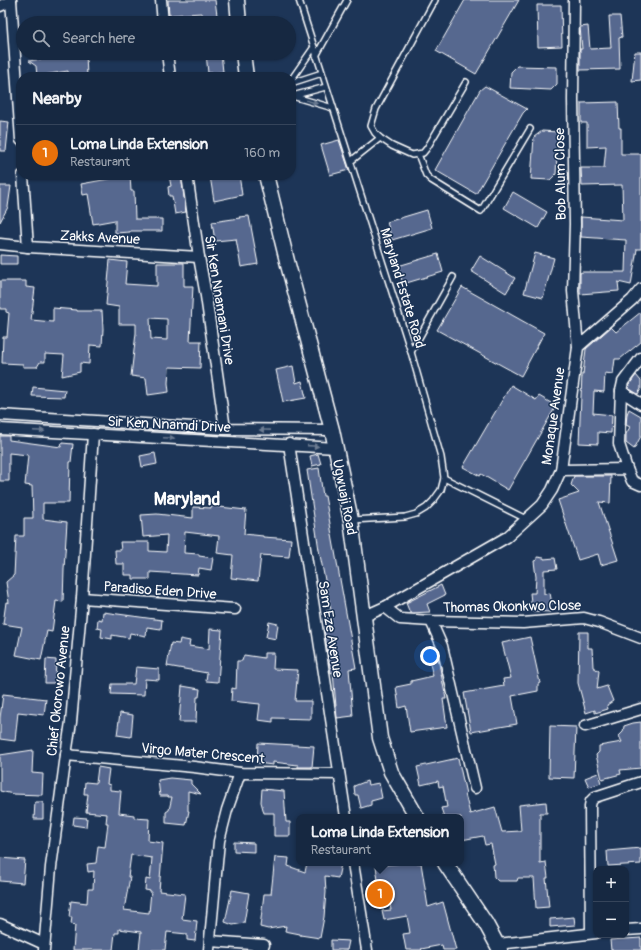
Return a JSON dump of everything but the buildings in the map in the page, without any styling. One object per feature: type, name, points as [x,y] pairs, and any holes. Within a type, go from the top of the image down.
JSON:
[{"type":"main road","points":[[237,0],[238,16]]},
{"type":"main road","points":[[244,60],[245,72]]},
{"type":"main road","name":"Ugwuaji Road","points":[[267,180],[332,430],[351,520],[365,616],[380,738],[391,772],[415,814]]},
{"type":"main road","points":[[447,866],[486,924],[499,947]]},
{"type":"street","points":[[0,6],[11,0],[16,72]]},
{"type":"street","points":[[161,0],[163,16]]},
{"type":"street","name":"Bob Alum Close","points":[[574,0],[574,292],[578,347]]},
{"type":"street","points":[[168,60],[169,72]]},
{"type":"street","points":[[23,180],[28,247]]},
{"type":"street","name":"Sir Ken Nnamani Drive","points":[[188,180],[225,429]]},
{"type":"street","name":"Zakks Avenue","points":[[0,244],[199,257]]},
{"type":"street","points":[[578,347],[632,300],[641,289]]},
{"type":"street","name":"Monaque Avenue","points":[[365,616],[385,607],[507,537],[542,505],[552,490],[561,470],[578,347]]},
{"type":"street","points":[[641,358],[622,382],[619,444],[632,481],[641,485]]},
{"type":"street","points":[[621,391],[641,404]]},
{"type":"street","name":"Sir Ken Nnamdi Drive","points":[[0,415],[225,429],[332,430]]},
{"type":"street","name":"Sir Ken Nnamdi Drive","points":[[0,429],[289,444],[336,448]]},
{"type":"street","name":"Chief Okorowo Avenue","points":[[44,947],[51,867],[71,722],[82,598],[93,434]]},
{"type":"street","name":"Sam Eze Avenue","points":[[289,444],[346,814]]},
{"type":"street","points":[[561,470],[627,469]]},
{"type":"street","name":"Paradiso Eden Drive","points":[[82,598],[235,609]]},
{"type":"street","name":"Thomas Okonkwo Close","points":[[385,607],[400,619],[431,621],[523,623],[584,618],[600,622],[641,638]]},
{"type":"street","points":[[431,621],[442,646],[476,788]]},
{"type":"street","points":[[585,726],[641,709]]},
{"type":"street","name":"Virgo Mater Crescent","points":[[66,755],[194,767],[240,773],[339,774]]},
{"type":"street","points":[[240,773],[227,810],[219,842],[210,946],[264,945]]},
{"type":"street","points":[[593,902],[591,801],[595,797],[641,782]]},
{"type":"street","points":[[353,866],[367,950]]},
{"type":"street","points":[[0,924],[44,947]]},
{"type":"street","points":[[629,930],[641,929]]},
{"type":"street","points":[[499,947],[593,933]]},
{"type":"lane","name":"Maryland Estate Road","points":[[299,0],[411,352],[440,457],[444,478]]},
{"type":"lane","points":[[316,56],[346,0]]},
{"type":"lane","points":[[435,0],[376,109],[371,126],[380,138],[392,146],[412,155],[422,153],[427,148],[466,82]]},
{"type":"lane","points":[[296,74],[314,47]]},
{"type":"lane","points":[[296,81],[322,73]]},
{"type":"lane","points":[[296,95],[326,87]]},
{"type":"lane","points":[[296,97],[333,108]]},
{"type":"lane","points":[[418,154],[426,175],[431,180],[481,211],[530,129]]},
{"type":"lane","points":[[351,161],[380,138]]},
{"type":"lane","points":[[411,352],[453,277]]},
{"type":"lane","points":[[351,520],[405,517],[416,514],[434,501],[444,478],[527,520]]},
{"type":"place","name":"Loma Linda Extension","points":[[380,894]]},
{"type":"district","name":"Maryland","points":[[187,499]]}]
